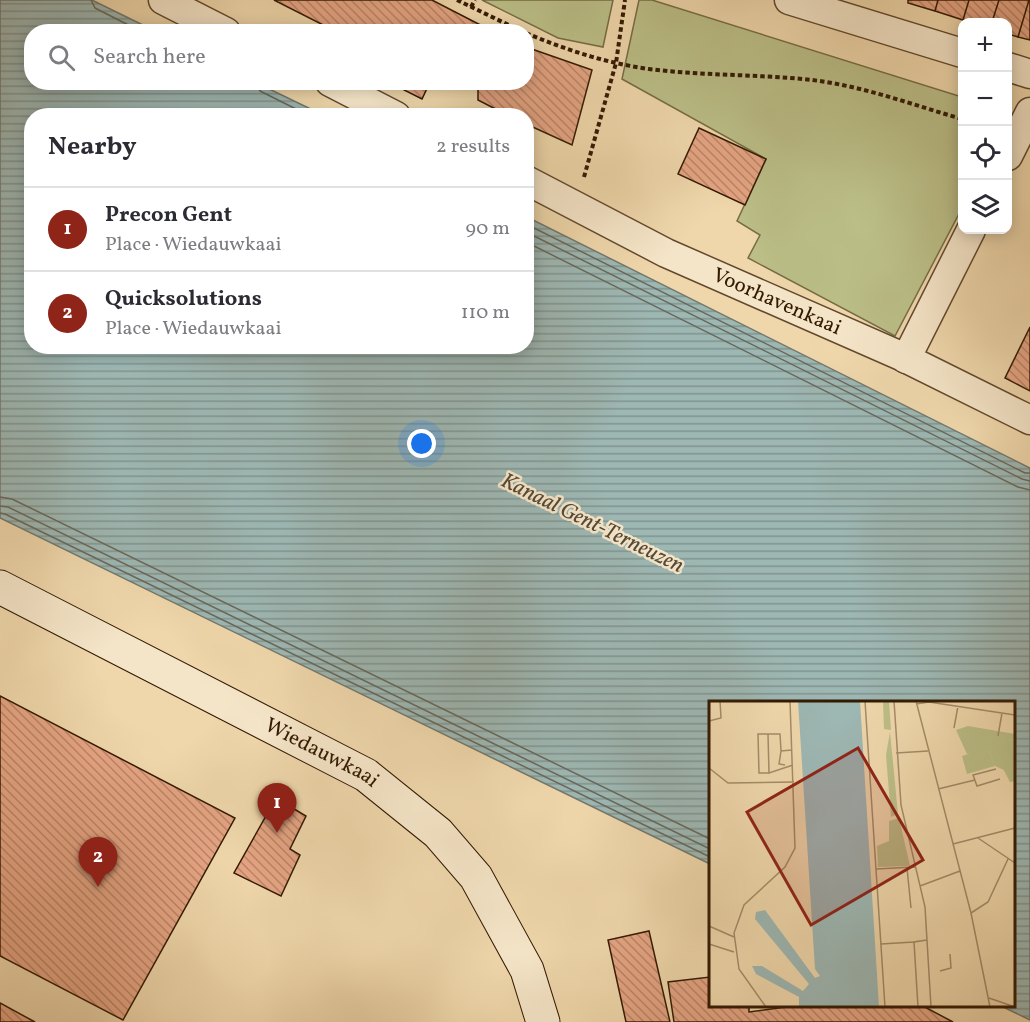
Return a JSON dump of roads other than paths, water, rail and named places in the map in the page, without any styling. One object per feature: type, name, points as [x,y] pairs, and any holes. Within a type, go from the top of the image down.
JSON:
[{"type":"main road","name":"Wiedauwkaai","points":[[0,587],[366,775],[438,833],[476,877],[527,970],[543,1022]]},
{"type":"street","points":[[163,0],[210,24]]},
{"type":"street","points":[[789,0],[958,51]]},
{"type":"street","points":[[1012,68],[1030,74]]},
{"type":"street","points":[[346,90],[380,108]]},
{"type":"street","points":[[1012,148],[1030,112]]},
{"type":"street","name":"Voorhavenkaai","points":[[534,184],[666,253],[906,359],[1030,420]]},
{"type":"street","points":[[906,359],[969,234]]},
{"type":"water","name":"Kanaal Gent-Terneuzen","points":[[0,0],[92,0],[141,24],[24,24],[24,90],[271,90],[309,108],[24,108],[24,354],[534,354],[534,220],[1030,468],[1030,1020],[1003,1007],[1015,1007],[1015,701],[709,701],[709,864],[0,518]]},
{"type":"place","name":"Precon Gent","points":[[277,833]]},
{"type":"place","name":"Quicksolutions","points":[[98,887]]}]
